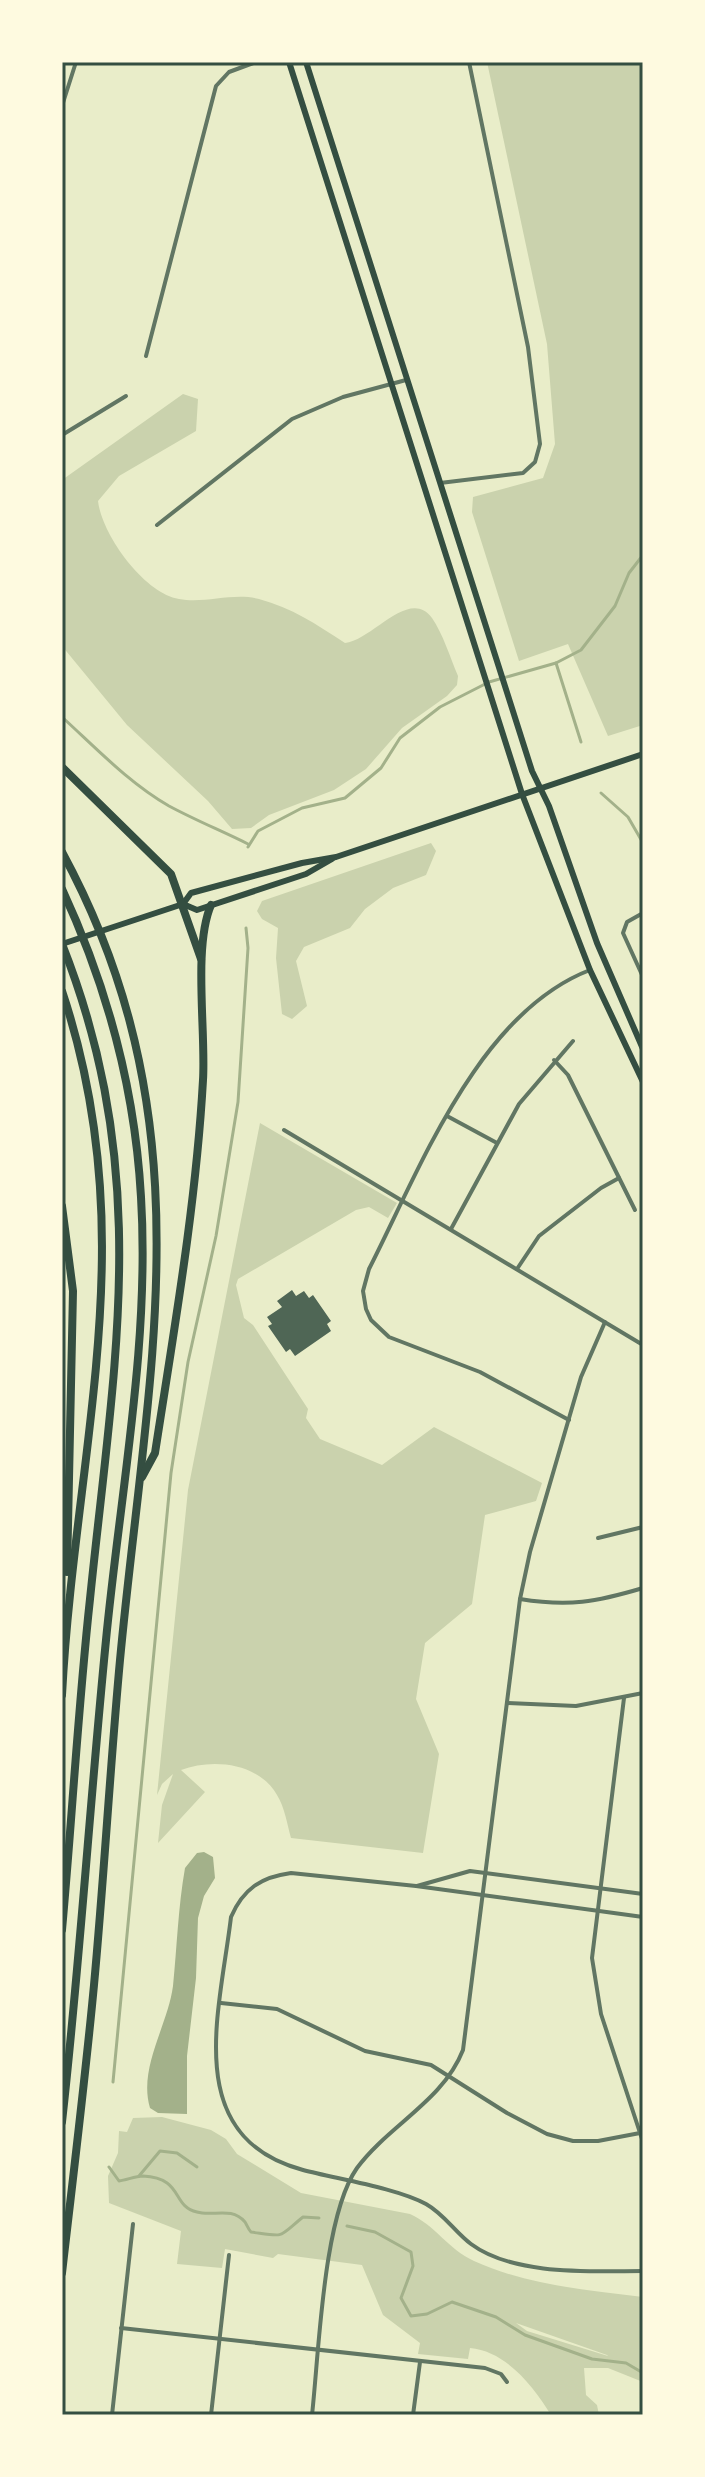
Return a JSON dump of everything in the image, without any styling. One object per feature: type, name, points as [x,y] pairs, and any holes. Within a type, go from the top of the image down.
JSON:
[{"type":"highway","points":[[62,767],[164,865],[183,904],[202,964]]},
{"type":"highway","points":[[62,852],[98,930],[123,999],[142,1071],[154,1147],[158,1280],[94,1986],[62,2273]]},
{"type":"highway","points":[[62,889],[91,957],[120,1050],[137,1149],[142,1251],[137,1342],[108,1616],[62,2122]]},
{"type":"highway","points":[[138,1485],[155,1453],[196,1163],[204,1051],[202,964],[205,924],[211,905]]},
{"type":"highway","points":[[62,944],[92,1032],[106,1090],[117,1164],[121,1238],[117,1341],[82,1673],[62,1930]]},
{"type":"highway","points":[[62,991],[82,1059],[96,1130],[105,1251],[98,1372],[66,1616]]},
{"type":"highway","points":[[62,1206],[73,1291],[62,1695]]},
{"type":"main road","points":[[289,62],[522,794],[590,970],[643,1082]]},
{"type":"main road","points":[[306,62],[510,701],[597,943],[643,1049]]},
{"type":"main road","points":[[62,944],[183,904],[191,893],[336,857],[643,754]]},
{"type":"main road","points":[[183,904],[197,910],[306,874],[336,857]]},
{"type":"street","points":[[62,106],[76,62]]},
{"type":"street","points":[[146,356],[216,86],[229,72],[256,62]]},
{"type":"street","points":[[440,483],[523,473],[535,462],[540,444],[528,347],[469,62]]},
{"type":"street","points":[[157,525],[292,419],[331,401],[407,380]]},
{"type":"street","points":[[62,435],[126,396]]},
{"type":"street","points":[[643,913],[627,922],[623,933],[643,977]]},
{"type":"street","points":[[569,1420],[480,1372],[389,1337],[371,1320],[364,1303],[364,1281],[465,1086],[519,1015],[564,980],[590,970]]},
{"type":"street","points":[[451,1229],[519,1104],[573,1041]]},
{"type":"street","points":[[554,1060],[568,1075],[635,1210]]},
{"type":"street","points":[[447,1116],[497,1143]]},
{"type":"street","points":[[284,1130],[643,1345]]},
{"type":"street","points":[[517,1269],[539,1236],[601,1188],[619,1178]]},
{"type":"street","points":[[312,2415],[336,2215],[349,2182],[369,2153],[452,2077],[463,2050],[520,1599],[530,1552],[585,1366],[605,1322]]},
{"type":"street","points":[[598,1538],[643,1527]]},
{"type":"street","points":[[520,1599],[558,1605],[586,1604],[643,1588]]},
{"type":"street","points":[[507,1703],[576,1706],[643,1693]]},
{"type":"street","points":[[624,1698],[592,1958],[594,1986],[643,2142]]},
{"type":"street","points":[[416,1886],[453,1873],[486,1872],[643,1894]]},
{"type":"street","points":[[643,1917],[416,1886],[291,1873],[270,1876],[240,1897],[231,1917],[215,2067],[225,2110],[235,2127],[247,2141],[279,2163],[425,2203],[473,2245],[519,2263],[547,2270],[643,2271]]},
{"type":"street","points":[[221,2003],[277,2009],[365,2051],[415,2059],[452,2077],[507,2113],[547,2134],[573,2141],[598,2141],[640,2133]]},
{"type":"street","points":[[112,2415],[133,2224]]},
{"type":"street","points":[[211,2415],[229,2255]]},
{"type":"street","points":[[121,2328],[485,2368],[501,2374],[507,2382]]},
{"type":"street","points":[[413,2415],[420,2361]]},
{"type":"shaded area","points":[[487,62],[643,62],[643,725],[608,736],[568,644],[519,661],[472,512],[473,497],[543,478],[555,444],[547,344]]},
{"type":"shaded area","points":[[183,394],[198,399],[196,431],[119,476],[98,501],[107,530],[139,574],[152,586],[179,599],[249,597],[271,603],[304,617],[345,643],[356,640],[402,611],[413,608],[423,610],[436,624],[458,676],[457,685],[447,696],[402,728],[366,769],[334,790],[269,815],[251,828],[232,829],[208,801],[127,725],[62,646],[62,480]]},
{"type":"shaded area","points":[[431,843],[436,851],[426,875],[393,888],[365,909],[350,928],[304,947],[296,961],[307,1006],[292,1019],[282,1014],[276,958],[278,928],[262,919],[257,911],[262,901]]},
{"type":"shaded area","points":[[260,1123],[397,1203],[388,1218],[369,1207],[356,1210],[238,1279],[236,1285],[244,1318],[253,1325],[308,1409],[306,1418],[320,1439],[382,1465],[434,1427],[542,1483],[536,1501],[485,1515],[472,1604],[425,1643],[416,1699],[439,1754],[423,1853],[291,1838],[282,1805],[269,1784],[247,1770],[221,1764],[181,1770],[205,1792],[158,1843],[162,1805],[173,1774],[162,1784],[157,1795],[188,1490]]},
{"type":"shaded area","points":[[204,1852],[213,1857],[215,1878],[204,1896],[198,1918],[196,1978],[187,2056],[187,2114],[158,2113],[150,2108],[148,2078],[173,1986],[185,1868],[197,1853]]},
{"type":"shaded area","points":[[162,2117],[211,2130],[226,2139],[237,2154],[301,2193],[410,2214],[465,2256],[494,2269],[557,2285],[643,2297],[643,2382],[608,2368],[584,2368],[586,2395],[597,2405],[599,2415],[551,2415],[518,2372],[495,2356],[470,2348],[468,2359],[418,2354],[420,2343],[383,2315],[362,2265],[278,2254],[273,2258],[225,2249],[222,2268],[177,2264],[181,2231],[109,2203],[108,2176],[118,2153],[119,2131],[127,2132],[133,2118]],"holes":[[[516,2323],[607,2355],[527,2331]]]},
{"type":"building","points":[[292,1290],[296,1296],[304,1291],[309,1298],[313,1295],[331,1321],[327,1324],[331,1331],[295,1356],[290,1349],[286,1352],[268,1326],[272,1324],[267,1317],[282,1307],[277,1301]]},
{"type":"waterway","points":[[248,847],[258,831],[302,808],[345,798],[381,768],[400,738],[440,707],[489,682],[556,663],[581,650],[615,606],[629,573],[643,555]]},
{"type":"waterway","points":[[556,663],[581,742]]},
{"type":"waterway","points":[[62,717],[154,797],[248,844]]},
{"type":"waterway","points":[[601,793],[628,817],[643,843]]},
{"type":"waterway","points":[[113,2082],[171,1473],[188,1362],[216,1236],[238,1102],[248,948],[246,928]]},
{"type":"waterway","points":[[139,2176],[160,2151],[177,2153],[197,2167]]},
{"type":"waterway","points":[[109,2167],[119,2181],[143,2176],[165,2182],[189,2209],[203,2213],[234,2214],[245,2222],[251,2232],[281,2234],[303,2217],[319,2218]]},
{"type":"waterway","points":[[347,2226],[375,2232],[411,2252],[413,2266],[401,2298],[411,2316],[427,2314],[452,2302],[496,2317],[525,2335],[592,2359],[626,2363],[643,2373]]}]
